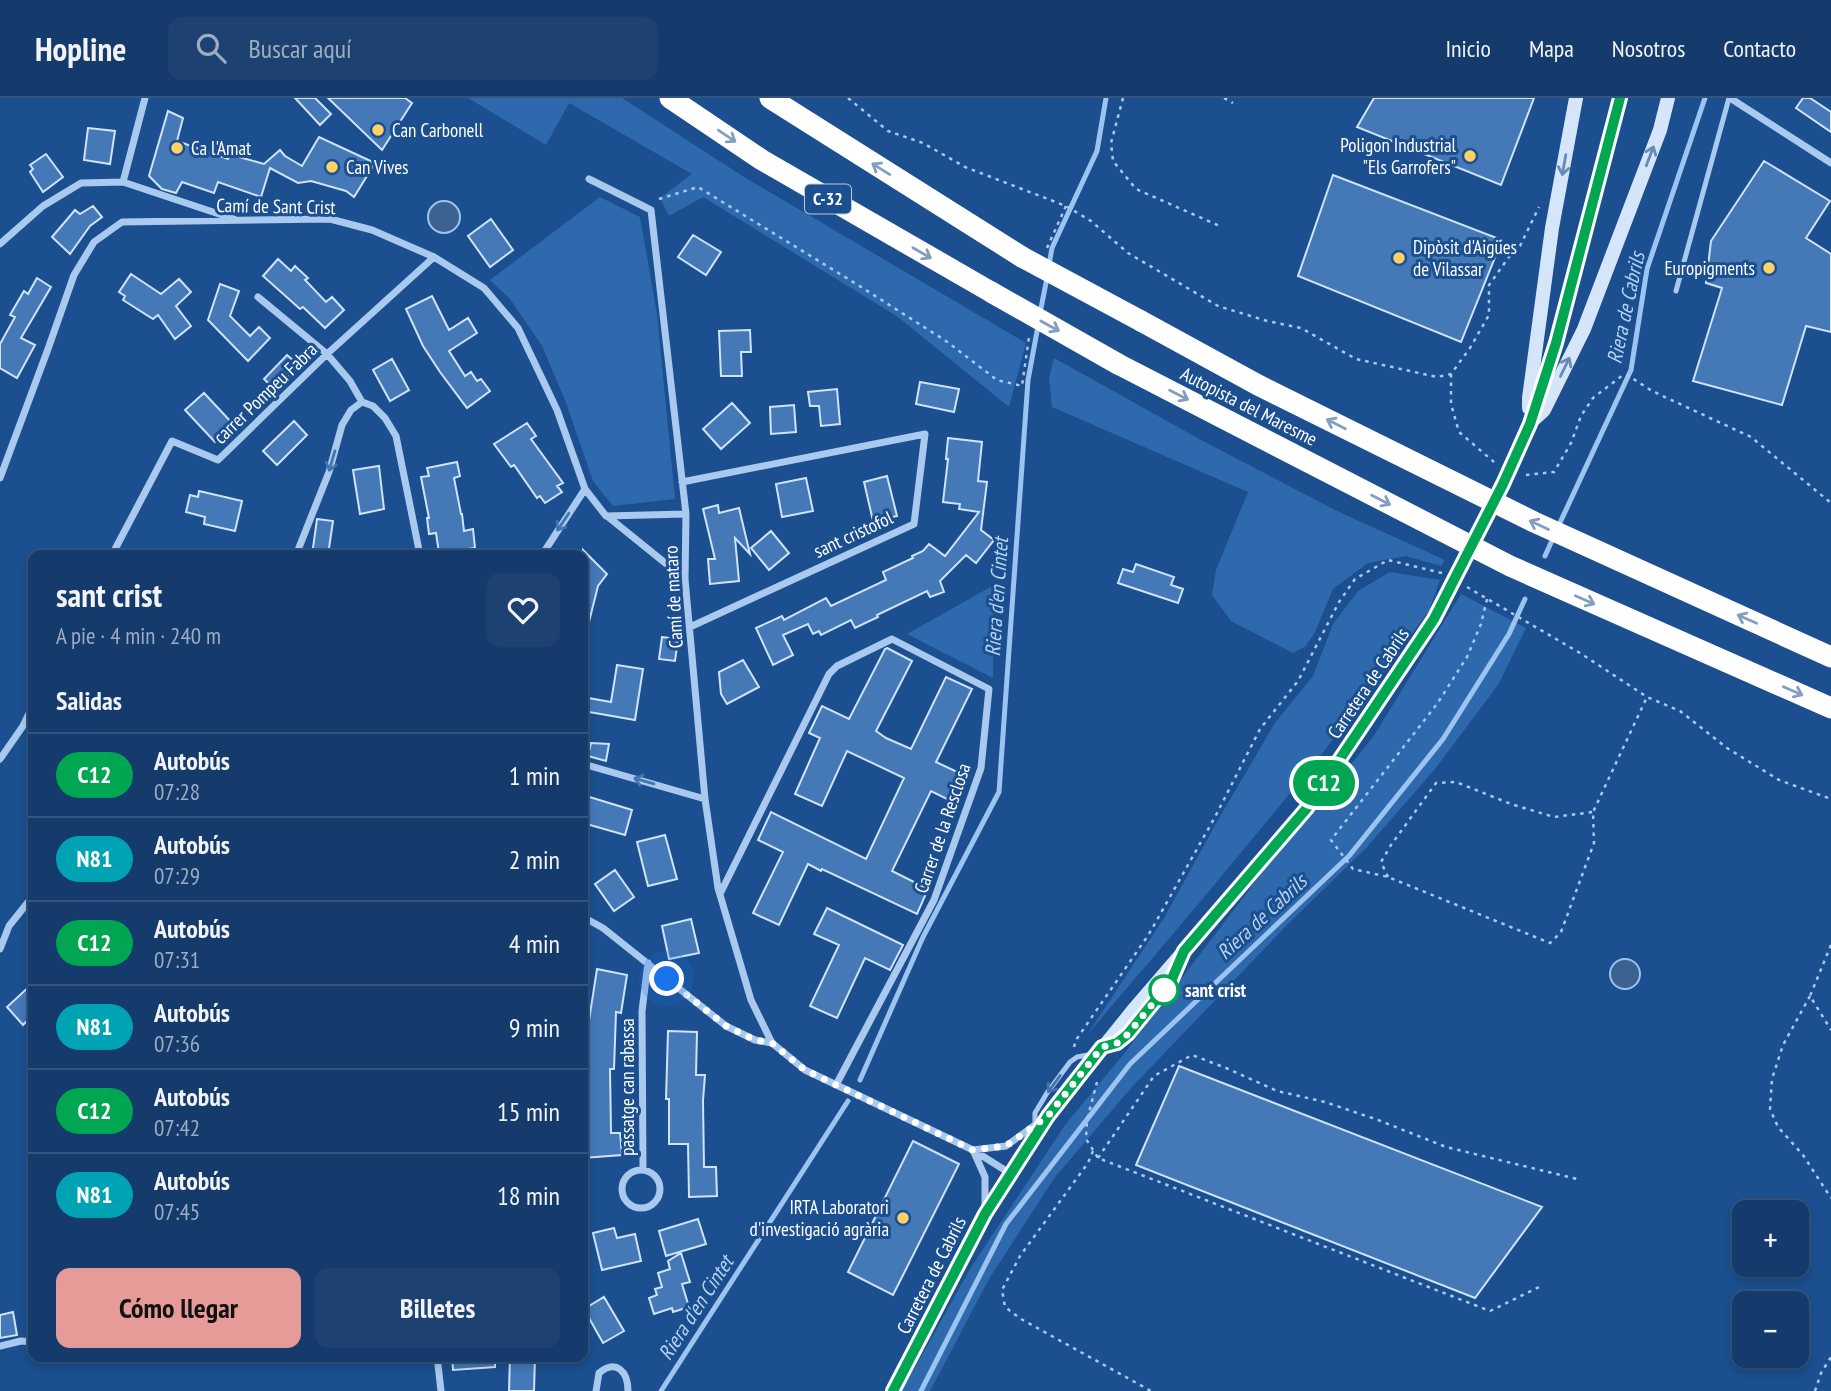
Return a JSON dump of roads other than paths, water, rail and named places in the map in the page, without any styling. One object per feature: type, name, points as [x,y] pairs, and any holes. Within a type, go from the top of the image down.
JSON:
[{"type":"highway","name":"Autopista del Maresme","points":[[670,98],[762,160],[1118,364],[1510,566],[1831,708]]},
{"type":"highway","name":"Autopista del Maresme","points":[[769,98],[1021,257],[1270,391],[1534,522],[1831,657]]},
{"type":"street","points":[[123,182],[145,98]]},
{"type":"street","points":[[1530,424],[1529,398],[1552,228],[1576,98]]},
{"type":"street","points":[[1530,424],[1544,410],[1584,329],[1660,130],[1668,98]]},
{"type":"street","points":[[1730,98],[1831,163]]},
{"type":"street","name":"Carretera de Cabrils","points":[[893,1391],[985,1214],[1036,1129],[1099,1051],[1307,808],[1434,619],[1503,484],[1530,424],[1556,343],[1619,99]]},
{"type":"street","name":"Camí de mataro","points":[[589,179],[651,210],[686,514],[685,579],[705,799],[720,894],[751,1000],[772,1043]]},
{"type":"street","points":[[0,244],[43,206],[81,183],[123,182],[241,221]]},
{"type":"street","name":"Camí de Sant Crist","points":[[0,478],[74,275],[94,242],[122,222],[330,219],[372,230],[434,257],[484,288],[519,328],[557,410],[585,489],[606,516],[685,579]]},
{"type":"street","name":"carrer Pompeu Fabra","points":[[116,550],[172,441],[218,460],[327,354],[434,257]]},
{"type":"street","points":[[258,297],[327,354],[350,381],[362,402],[373,406],[385,418],[396,436],[419,550]]},
{"type":"street","points":[[298,550],[329,472],[342,425],[351,410],[362,402]]},
{"type":"street","name":"sant cristofol","points":[[682,482],[925,434],[914,524],[690,628]]},
{"type":"street","points":[[545,550],[585,489]]},
{"type":"street","points":[[606,516],[686,514]]},
{"type":"street","name":"Carrer de la Resclosa","points":[[720,894],[829,674],[837,666],[892,639],[989,689],[981,768],[934,900],[836,1085]]},
{"type":"street","points":[[0,759],[28,716]]},
{"type":"street","points":[[588,765],[705,799]]},
{"type":"street","points":[[0,949],[9,926],[28,902]]},
{"type":"street","points":[[588,920],[603,928],[726,1026],[755,1040],[772,1043],[805,1070],[973,1150],[1011,1174]]},
{"type":"street","name":"passatge can rabassa","points":[[643,1170],[642,1011],[648,963]]},
{"type":"street","points":[[973,1150],[1006,1146],[1036,1129]]},
{"type":"street","points":[[973,1150],[985,1177],[985,1214]]},
{"type":"street","points":[[643,1170],[656,1177],[660,1192],[652,1204],[640,1208],[628,1202],[622,1188],[629,1175],[643,1170]]},
{"type":"street","points":[[0,1346],[28,1342]]},
{"type":"street","points":[[438,1362],[441,1391]]},
{"type":"street","points":[[596,1391],[598,1373],[613,1367],[621,1369],[625,1375],[628,1391]]},
{"type":"lane","points":[[1676,291],[1730,98]]},
{"type":"lane","points":[[1036,1129],[1035,1113],[1070,1062],[1077,1057],[1099,1051]]},
{"type":"waterway","name":"Riera d'en Cintet","points":[[1049,265],[1052,248],[1097,151],[1106,98]]},
{"type":"waterway","name":"Riera de Cabrils","points":[[1558,527],[1631,370],[1647,269],[1705,98]]},
{"type":"waterway","name":"Riera d'en Cintet","points":[[1040,313],[1047,278]]},
{"type":"waterway","name":"Riera d'en Cintet","points":[[860,1080],[923,937],[999,792],[1028,380],[1038,326]]},
{"type":"waterway","name":"Riera de Cabrils","points":[[1545,556],[1554,536]]},
{"type":"waterway","name":"Riera de Cabrils","points":[[921,1391],[1006,1224],[1130,1064],[1349,856],[1443,739],[1509,634],[1525,599]]},
{"type":"waterway","name":"Riera d'en Cintet","points":[[661,1391],[848,1101]]},
{"type":"place","name":"Can Carbonell","points":[[378,130]]},
{"type":"place","name":"Ca l'Amat","points":[[177,148]]},
{"type":"place","name":"Poligon Industrial \"Els Garrofers\"","points":[[1470,156]]},
{"type":"place","name":"Can Vives","points":[[332,167]]},
{"type":"place","name":"Dipòsit d'Aigües de Vilassar","points":[[1399,258]]},
{"type":"place","name":"Europigments","points":[[1769,268]]},
{"type":"place","name":"sant crist","points":[[1164,990]]},
{"type":"place","name":"IRTA Laboratori d'investigació agrària","points":[[903,1218]]}]
